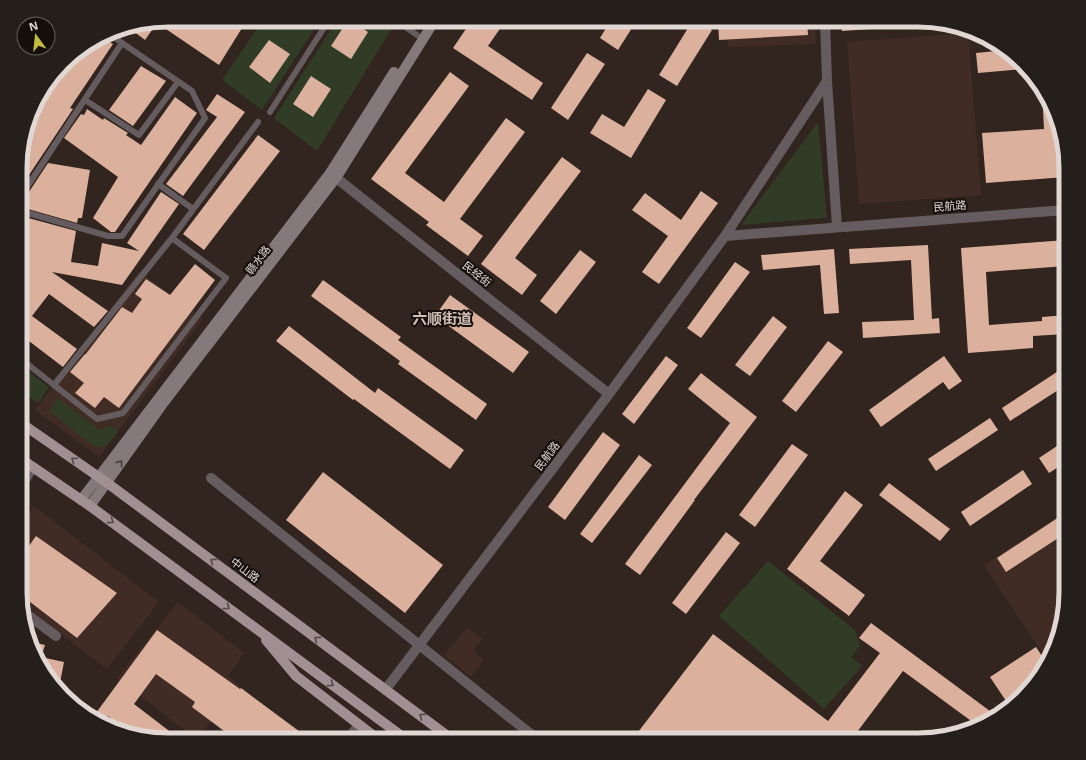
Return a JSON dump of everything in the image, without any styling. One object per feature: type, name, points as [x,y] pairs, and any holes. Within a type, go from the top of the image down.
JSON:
[{"type":"main road","name":"赣水路","points":[[333,176],[423,27]]},
{"type":"main road","name":"赣水路","points":[[81,500],[102,479],[162,405],[333,176],[430,27]]},
{"type":"main road","name":"中山路","points":[[27,427],[102,479],[444,733]]},
{"type":"main road","points":[[27,463],[90,506],[398,733]]},
{"type":"main road","name":"赣水路","points":[[90,506],[102,479]]},
{"type":"main road","points":[[257,629],[296,676],[370,733]]},
{"type":"street","points":[[825,27],[827,81],[837,227]]},
{"type":"street","name":"民航路","points":[[386,689],[609,394],[725,236],[827,81]]},
{"type":"street","name":"民经街","points":[[333,176],[609,394]]},
{"type":"street","name":"民航路","points":[[725,236],[1059,211]]},
{"type":"street","points":[[27,476],[33,467]]},
{"type":"street","points":[[211,478],[529,733]]},
{"type":"street","points":[[29,616],[56,636]]},
{"type":"street","points":[[353,733],[359,725]]},
{"type":"lane","points":[[270,112],[325,27]]},
{"type":"lane","points":[[405,27],[417,36]]},
{"type":"lane","points":[[27,213],[108,236],[122,236],[205,118],[192,91],[114,38]]},
{"type":"lane","points":[[27,187],[122,43]]},
{"type":"lane","points":[[85,100],[139,135],[178,82]]},
{"type":"lane","points":[[54,385],[172,238],[258,122]]},
{"type":"lane","points":[[158,184],[193,209]]},
{"type":"lane","points":[[27,365],[97,419],[123,413],[226,278],[172,238]]},
{"type":"shaded area","points":[[728,27],[815,27],[816,44],[728,47]]},
{"type":"shaded area","points":[[961,34],[968,36],[981,195],[859,204],[847,42]]},
{"type":"shaded area","points":[[139,271],[203,319],[99,457],[35,410]]},
{"type":"shaded area","points":[[34,506],[159,602],[107,669],[28,609],[27,515]]},
{"type":"shaded area","points":[[1059,516],[1059,601],[1052,637],[1044,655],[984,565]]},
{"type":"shaded area","points":[[178,602],[244,653],[228,676],[240,686],[201,733],[188,733],[117,678]]},
{"type":"shaded area","points":[[467,627],[483,639],[473,651],[484,660],[471,677],[444,655]]},
{"type":"green space","points":[[258,27],[315,27],[262,110],[222,80]]},
{"type":"green space","points":[[332,27],[392,28],[317,151],[274,118]]},
{"type":"green space","points":[[818,122],[827,218],[741,225]]},
{"type":"green space","points":[[27,370],[49,387],[38,403],[27,395]]},
{"type":"green space","points":[[58,398],[101,431],[110,425],[118,432],[110,442],[102,447],[93,446],[50,411]]},
{"type":"green space","points":[[768,561],[855,630],[860,646],[851,657],[862,666],[824,709],[719,616]]},
{"type":"building","points":[[163,27],[243,27],[219,65]]},
{"type":"building","points":[[343,27],[360,27],[368,32],[351,59],[331,46]]},
{"type":"building","points":[[467,27],[501,27],[488,46],[543,83],[532,100],[453,48]]},
{"type":"building","points":[[607,27],[633,27],[618,50],[600,38]]},
{"type":"building","points":[[689,27],[707,27],[712,30],[677,86],[659,75]]},
{"type":"building","points":[[718,27],[807,27],[808,35],[719,40]]},
{"type":"building","points":[[842,27],[901,27],[842,31]]},
{"type":"building","points":[[154,28],[145,40],[134,32]]},
{"type":"building","points":[[269,40],[290,54],[270,83],[249,67]]},
{"type":"building","points":[[108,41],[113,44],[70,108],[73,109],[27,178],[28,150],[34,123],[46,98],[56,82],[68,68],[82,56]]},
{"type":"building","points":[[996,51],[1019,69],[978,73],[976,53]]},
{"type":"building","points":[[587,53],[605,64],[568,120],[551,108]]},
{"type":"building","points":[[141,66],[166,81],[133,126],[109,110]]},
{"type":"building","points":[[450,72],[469,86],[405,173],[444,202],[506,118],[525,132],[460,219],[483,236],[468,256],[426,225],[429,222],[371,179]]},
{"type":"building","points":[[311,76],[331,89],[313,117],[293,104]]},
{"type":"building","points":[[648,89],[666,100],[631,158],[590,133],[602,114],[624,127]]},
{"type":"building","points":[[217,94],[245,112],[183,196],[166,184],[217,117],[206,110]]},
{"type":"building","points":[[175,97],[197,113],[115,232],[111,232],[93,218],[118,177],[64,138],[81,114],[84,115],[87,109],[103,120],[104,118],[128,133],[126,135],[141,145]]},
{"type":"building","points":[[1043,103],[1052,123],[1058,150],[1059,178],[986,183],[982,133],[1044,129]]},
{"type":"building","points":[[258,135],[280,151],[204,250],[183,234]]},
{"type":"building","points":[[562,157],[581,171],[515,258],[537,275],[522,295],[481,264]]},
{"type":"building","points":[[48,163],[90,170],[82,218],[78,218],[77,223],[27,209],[27,195]]},
{"type":"building","points":[[701,191],[718,203],[659,284],[642,272],[668,236],[632,210],[645,193],[681,220]]},
{"type":"building","points":[[161,192],[179,204],[122,285],[52,272],[108,311],[94,327],[49,294],[32,316],[77,349],[63,367],[27,340],[27,218],[76,231],[71,262],[98,266],[102,243],[139,251],[127,243]]},
{"type":"building","points":[[1059,241],[1059,267],[986,272],[989,325],[1042,321],[1042,317],[1059,316],[1059,334],[1033,336],[1033,348],[968,353],[961,248]]},
{"type":"building","points":[[928,245],[932,319],[939,318],[940,333],[863,338],[862,322],[914,320],[911,260],[850,264],[849,249]]},
{"type":"building","points":[[834,249],[839,313],[824,314],[820,265],[763,270],[761,255]]},
{"type":"building","points":[[580,250],[596,262],[556,314],[540,301]]},
{"type":"building","points":[[735,262],[750,272],[701,338],[687,328]]},
{"type":"building","points":[[195,264],[215,280],[119,408],[104,397],[95,408],[75,393],[84,383],[70,372],[122,307],[132,313],[142,299],[135,294],[146,279],[170,295]]},
{"type":"building","points":[[323,280],[401,337],[398,340],[487,404],[476,420],[398,364],[400,361],[311,296]]},
{"type":"building","points":[[450,295],[529,352],[513,373],[435,316]]},
{"type":"building","points":[[773,316],[787,327],[750,376],[735,365]]},
{"type":"building","points":[[289,326],[375,393],[378,388],[464,450],[450,469],[354,399],[353,400],[276,341]]},
{"type":"building","points":[[828,341],[843,352],[796,412],[782,401]]},
{"type":"building","points":[[666,356],[678,365],[634,424],[622,414]]},
{"type":"building","points":[[944,356],[962,381],[949,390],[943,382],[881,427],[869,410]]},
{"type":"building","points":[[1059,371],[1059,390],[1010,421],[1002,408]]},
{"type":"building","points":[[701,373],[757,417],[694,500],[640,575],[625,564],[730,423],[688,389]]},
{"type":"building","points":[[990,418],[998,430],[936,471],[928,459]]},
{"type":"building","points":[[603,432],[620,445],[565,520],[548,507]]},
{"type":"building","points":[[792,444],[808,455],[755,527],[739,515]]},
{"type":"building","points":[[1059,445],[1059,467],[1049,473],[1039,458]]},
{"type":"building","points":[[639,455],[652,465],[592,543],[580,534]]},
{"type":"building","points":[[1023,470],[1032,484],[970,526],[961,512]]},
{"type":"building","points":[[323,472],[443,565],[405,613],[286,520]]},
{"type":"building","points":[[889,483],[950,529],[940,541],[879,495]]},
{"type":"building","points":[[845,491],[863,505],[820,561],[865,595],[849,616],[787,569]]},
{"type":"building","points":[[1059,517],[1059,538],[1006,572],[997,558]]},
{"type":"building","points":[[726,532],[740,543],[686,614],[672,603]]},
{"type":"building","points":[[36,536],[117,593],[77,638],[27,600],[27,549]]},
{"type":"building","points":[[871,623],[991,712],[972,722],[903,671],[856,733],[637,733],[713,634],[828,721],[880,653],[859,638]]},
{"type":"building","points":[[157,630],[240,689],[241,688],[302,733],[227,733],[192,707],[195,702],[156,674],[134,704],[172,733],[150,732],[123,726],[108,716],[107,718],[96,713]]},
{"type":"building","points":[[37,643],[45,645],[42,654]]},
{"type":"building","points":[[1036,647],[1043,657],[1030,678],[1018,692],[1007,702],[990,677]]},
{"type":"building","points":[[44,658],[64,662],[60,683]]},
{"type":"district","name":"六顺街道","points":[[442,319]]}]
